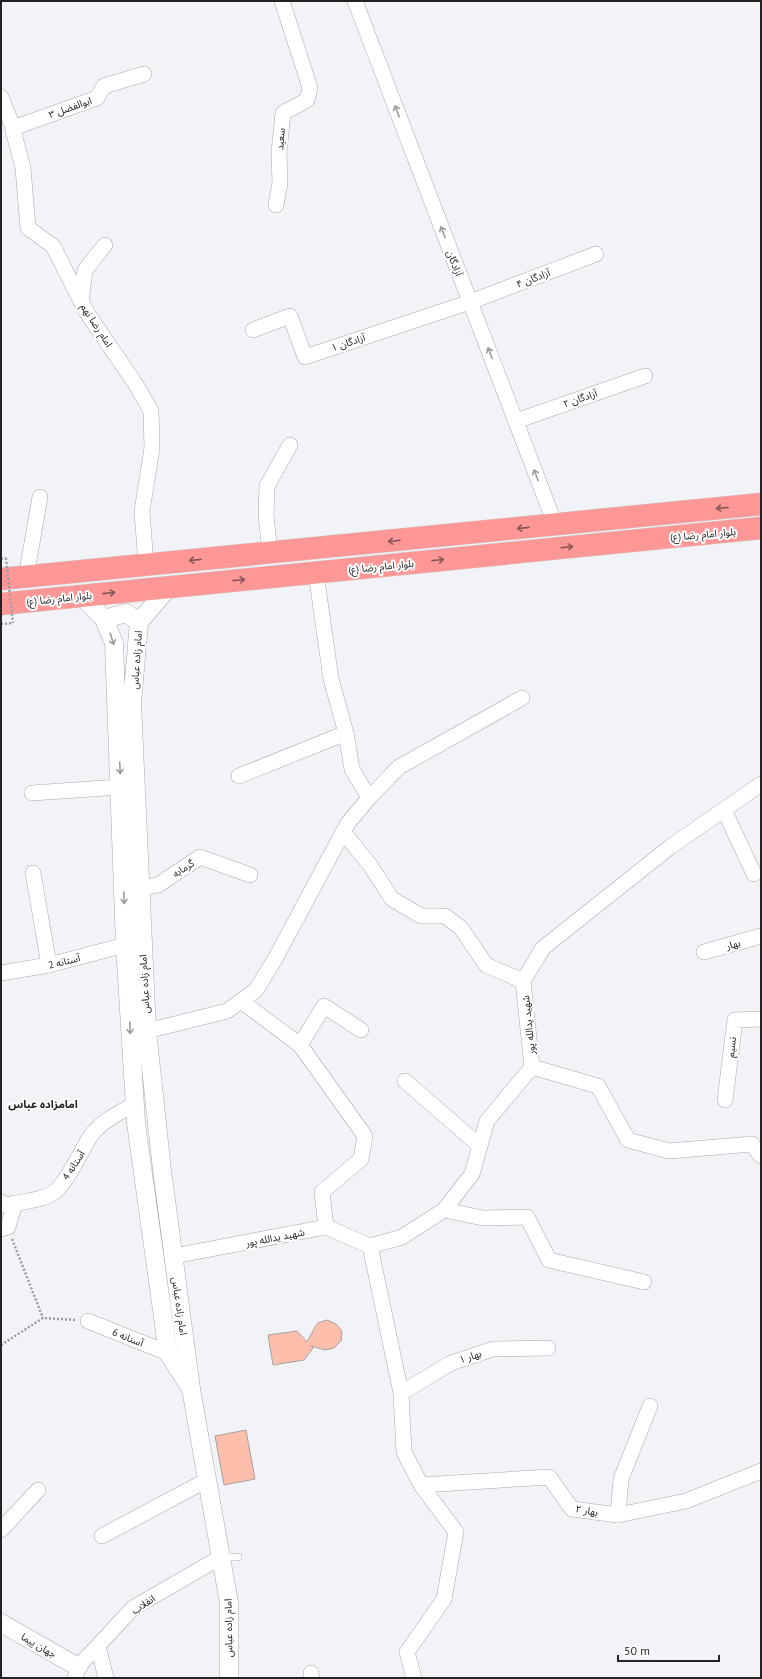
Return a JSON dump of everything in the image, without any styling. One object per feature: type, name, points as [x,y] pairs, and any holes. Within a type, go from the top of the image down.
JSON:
[{"type":"highway","points":[[1,579],[761,504]]},
{"type":"highway","name":"بلوار امام رضا (ع)","points":[[1,604],[761,528]]},
{"type":"street","name":"سعید","points":[[276,205],[280,183],[279,152],[282,113],[307,100],[310,88],[282,1]]},
{"type":"street","name":"آزادگان","points":[[355,1],[555,524]]},
{"type":"street","name":"ابوالفضل ۳","points":[[13,128],[97,98],[104,86],[144,74]]},
{"type":"street","name":"امام رضا نهم","points":[[1,97],[13,128],[23,168],[28,228],[53,246],[87,313],[135,383],[151,411],[152,448],[142,511],[146,565]]},
{"type":"street","points":[[81,302],[85,270],[105,245]]},
{"type":"street","name":"آزادگان ۴","points":[[470,302],[596,254]]},
{"type":"street","name":"آزادگان ۱","points":[[253,330],[290,316],[305,357],[470,302]]},
{"type":"street","name":"آزادگان ۲","points":[[516,421],[645,376]]},
{"type":"street","points":[[270,552],[266,515],[267,486],[290,445]]},
{"type":"street","points":[[26,577],[40,497]]},
{"type":"street","points":[[316,573],[331,679],[346,733],[352,770],[369,798]]},
{"type":"street","name":"امام زاده عباس","points":[[168,587],[139,622],[132,704],[146,1031],[191,1389],[207,1480],[230,1557],[229,1678]]},
{"type":"street","name":"امام زاده عباس","points":[[82,596],[104,619],[114,643],[125,945],[136,1123],[168,1353],[191,1389]]},
{"type":"street","points":[[104,619],[126,613],[139,622]]},
{"type":"street","points":[[146,1031],[227,1011],[256,990],[275,959],[348,823],[369,798],[399,767],[522,698]]},
{"type":"street","points":[[238,776],[346,733]]},
{"type":"street","name":"شهید یدالله پور","points":[[370,1246],[402,1237],[444,1210],[472,1174],[487,1121],[532,1067],[523,981],[543,948],[670,848],[761,784]]},
{"type":"street","points":[[32,793],[120,788]]},
{"type":"street","points":[[724,810],[754,874]]},
{"type":"street","points":[[343,832],[370,865],[392,899],[420,916],[445,916],[461,928],[486,965],[523,981]]},
{"type":"street","name":"گرمابه","points":[[140,888],[158,885],[200,857],[250,875]]},
{"type":"street","points":[[33,873],[50,965]]},
{"type":"street","name":"بهار","points":[[704,952],[761,936]]},
{"type":"street","name":"آستانه 2","points":[[1,973],[50,965],[125,945]]},
{"type":"street","points":[[241,1001],[300,1045],[365,1136],[361,1159],[322,1192],[326,1227],[370,1246],[401,1393],[404,1452],[421,1485],[456,1532],[444,1599],[407,1652],[414,1678]]},
{"type":"street","points":[[300,1045],[324,1006],[361,1030]]},
{"type":"street","name":"نسیم","points":[[725,1100],[735,1020],[761,1019]]},
{"type":"street","points":[[532,1067],[598,1086],[628,1140],[669,1151],[752,1144],[761,1156]]},
{"type":"street","points":[[405,1081],[480,1146]]},
{"type":"street","name":"آستانه 4","points":[[8,1203],[53,1193],[71,1170],[91,1136],[106,1121],[135,1104]]},
{"type":"street","points":[[4,1228],[8,1203]]},
{"type":"street","points":[[444,1210],[483,1218],[527,1217],[549,1260],[644,1282]]},
{"type":"street","name":"شهید یدالله پور","points":[[174,1256],[326,1227]]},
{"type":"street","name":"آستانه 6","points":[[88,1321],[168,1353]]},
{"type":"street","name":"بهار ۱","points":[[401,1393],[451,1363],[493,1349],[548,1348]]},
{"type":"street","points":[[618,1515],[620,1479],[650,1406]]},
{"type":"street","name":"بهار ۲","points":[[421,1485],[549,1477],[572,1509],[618,1515],[686,1501],[761,1471]]},
{"type":"street","points":[[102,1536],[207,1480]]},
{"type":"street","points":[[1,1530],[38,1490]]},
{"type":"street","name":"انقلاب","points":[[77,1673],[98,1646],[133,1608],[230,1557]]},
{"type":"street","name":"جهان پیما","points":[[4,1628],[77,1673]]},
{"type":"street","points":[[98,1646],[106,1678]]},
{"type":"path","points":[[1,559],[6,558],[13,623],[1,624]]},
{"type":"path","points":[[4,1228],[42,1318]]},
{"type":"path","points":[[1,1345],[42,1318],[88,1321]]},
{"type":"building","points":[[327,1320],[336,1324],[342,1331],[341,1341],[334,1348],[325,1350],[311,1346],[313,1348],[304,1360],[273,1365],[268,1335],[297,1331],[307,1342],[318,1323]]},
{"type":"building","points":[[246,1430],[255,1479],[224,1485],[215,1436]]},
{"type":"district","name":"امامزاده عباس","points":[[43,1104]]}]
